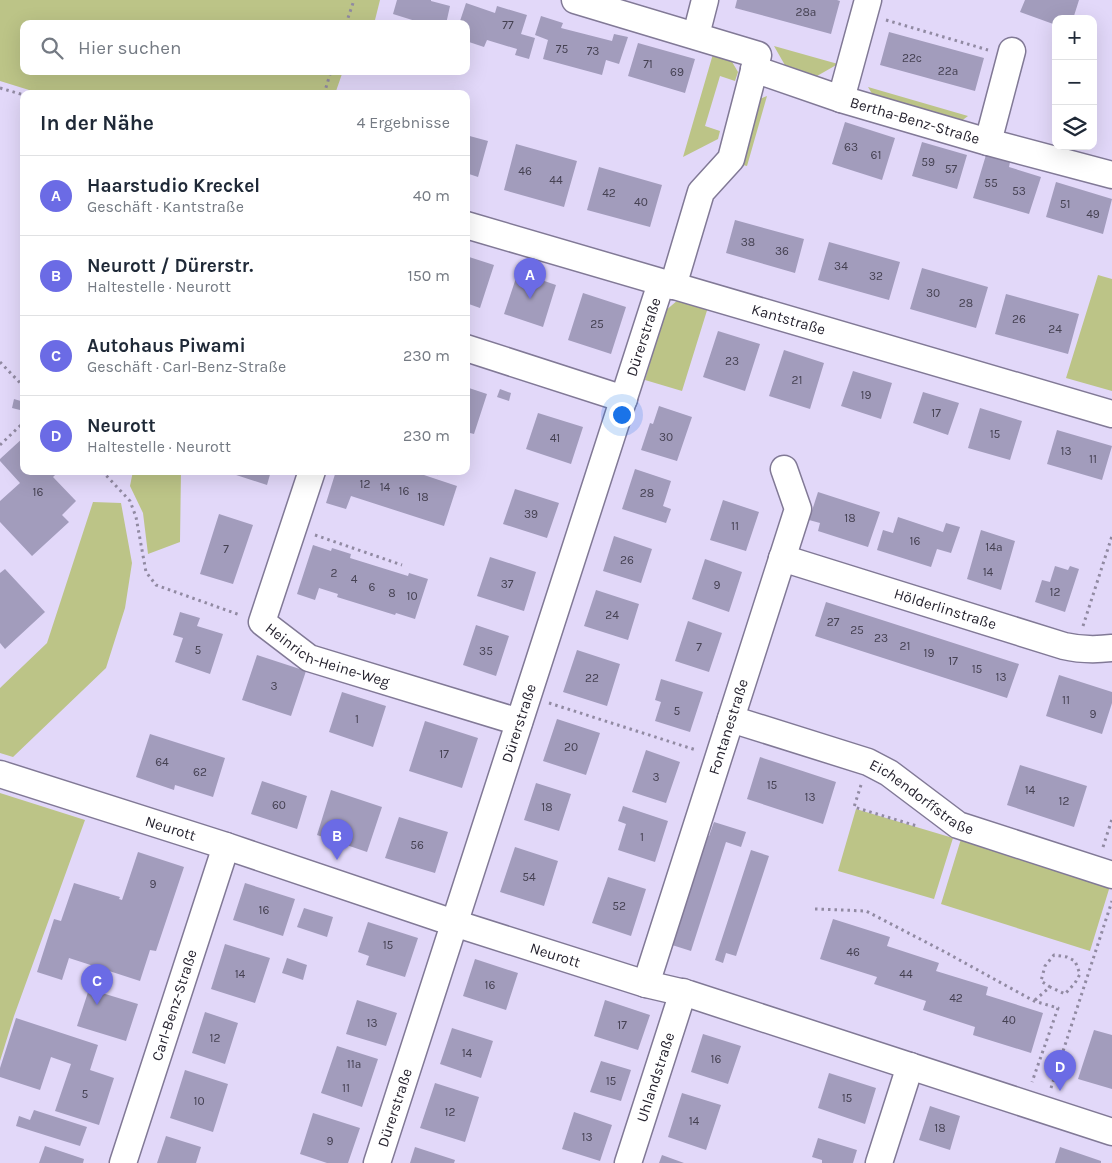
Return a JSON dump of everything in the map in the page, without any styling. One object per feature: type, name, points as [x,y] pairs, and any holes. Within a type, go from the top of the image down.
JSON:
[{"type":"street","points":[[575,0],[758,54],[731,159],[701,192],[667,285]]},
{"type":"street","points":[[696,35],[705,0]]},
{"type":"street","name":"Bertha-Benz-Straße","points":[[840,99],[866,7]]},
{"type":"street","name":"Bertha-Benz-Straße","points":[[988,142],[1011,54]]},
{"type":"street","name":"Bertha-Benz-Straße","points":[[754,69],[840,99],[988,142],[1112,175]]},
{"type":"street","name":"Kantstraße","points":[[470,227],[1112,414]]},
{"type":"street","name":"Dürerstraße","points":[[377,1163],[624,399],[667,285]]},
{"type":"street","points":[[470,349],[624,399]]},
{"type":"street","name":"Fontanestraße","points":[[646,984],[798,509],[784,469]]},
{"type":"street","name":"Heinrich-Heine-Weg","points":[[311,475],[262,622],[309,658],[518,722]]},
{"type":"street","name":"Hölderlinstraße","points":[[782,558],[1076,649],[1112,648]]},
{"type":"street","name":"Eichendorffstraße","points":[[731,719],[868,762],[889,773],[958,825],[1112,875]]},
{"type":"street","name":"Neurott","points":[[0,774],[226,846],[454,923],[646,984],[683,992],[1112,1132]]},
{"type":"street","name":"Carl-Benz-Straße","points":[[123,1163],[226,846]]},
{"type":"street","name":"Uhlandstraße","points":[[628,1163],[683,992]]},
{"type":"street","points":[[879,1163],[910,1066]]},
{"type":"path","points":[[347,20],[354,0]]},
{"type":"path","points":[[866,7],[1011,54]]},
{"type":"path","points":[[325,90],[330,75]]},
{"type":"path","points":[[0,88],[20,94]]},
{"type":"path","points":[[0,362],[20,383]]},
{"type":"path","points":[[0,445],[20,426]]},
{"type":"path","points":[[106,475],[130,501],[136,517],[146,572],[156,585],[262,622]]},
{"type":"path","points":[[294,528],[402,565]]},
{"type":"path","points":[[1076,649],[1112,536]]},
{"type":"path","points":[[527,696],[718,757]]},
{"type":"path","points":[[868,762],[854,807],[934,831],[958,825]]},
{"type":"path","points":[[1034,1107],[1112,901]]},
{"type":"path","points":[[815,909],[866,911],[946,952],[1034,1001],[1058,1008],[1034,1107]]},
{"type":"path","points":[[1054,955],[1067,957],[1075,961],[1080,974],[1065,994],[1050,987],[1041,980],[1045,966],[1054,955]]},
{"type":"path","points":[[1034,1001],[1050,987]]},
{"type":"green space","points":[[0,0],[380,0],[375,20],[20,20],[20,75],[342,75],[336,90],[29,90],[0,81]]},
{"type":"green space","points":[[774,46],[838,64],[817,76],[786,67]]},
{"type":"green space","points":[[713,54],[731,60],[738,72],[735,81],[720,76],[705,126],[720,131],[718,139],[683,157]]},
{"type":"green space","points":[[868,87],[968,116],[960,122],[874,97]]},
{"type":"green space","points":[[767,96],[747,166],[739,164],[757,100]]},
{"type":"green space","points":[[1098,275],[1112,279],[1112,391],[1066,378]]},
{"type":"green space","points":[[678,300],[709,304],[682,391],[645,380],[665,311]]},
{"type":"green space","points":[[132,475],[181,475],[180,542],[148,554],[143,513],[130,486]]},
{"type":"green space","points":[[93,502],[121,503],[132,563],[125,608],[106,668],[13,757],[0,753],[0,688],[47,643]]},
{"type":"green space","points":[[0,793],[85,820],[14,1016],[0,1061]]},
{"type":"green space","points":[[856,809],[953,838],[934,899],[838,871]]},
{"type":"green space","points":[[961,839],[1110,886],[1090,951],[941,904]]},
{"type":"building","points":[[397,0],[431,0],[450,6],[447,20],[412,20],[393,14]]},
{"type":"building","points":[[737,0],[840,1],[831,34],[735,8]]},
{"type":"building","points":[[1025,0],[1079,0],[1074,15],[1052,15],[1052,24],[1020,12]]},
{"type":"building","points":[[466,3],[495,13],[497,6],[527,15],[521,34],[535,38],[529,59],[515,55],[517,49],[487,40],[484,47],[470,42],[470,20],[460,20]]},
{"type":"building","points":[[541,16],[563,23],[561,28],[612,41],[614,34],[628,37],[619,64],[606,60],[602,75],[543,59],[548,40],[535,35]]},
{"type":"building","points":[[889,32],[984,58],[975,91],[880,65]]},
{"type":"building","points":[[638,43],[695,59],[685,93],[628,76]]},
{"type":"building","points":[[845,122],[895,138],[882,180],[832,164]]},
{"type":"building","points":[[470,136],[488,141],[478,177],[470,174]]},
{"type":"building","points":[[922,142],[967,155],[957,189],[912,176]]},
{"type":"building","points":[[516,144],[577,161],[564,207],[504,190]]},
{"type":"building","points":[[986,155],[1010,162],[1009,167],[1041,177],[1029,214],[973,198]]},
{"type":"building","points":[[599,167],[662,185],[650,227],[587,210]]},
{"type":"building","points":[[1056,182],[1112,199],[1103,234],[1046,217]]},
{"type":"building","points":[[735,220],[804,239],[795,273],[726,253]]},
{"type":"building","points":[[829,242],[900,262],[889,300],[818,280]]},
{"type":"building","points":[[470,257],[494,265],[480,308],[470,304]]},
{"type":"building","points":[[922,268],[988,287],[976,328],[910,309]]},
{"type":"building","points":[[518,272],[556,285],[543,327],[504,314]]},
{"type":"building","points":[[583,293],[626,307],[611,354],[568,340]]},
{"type":"building","points":[[1006,294],[1079,314],[1068,354],[995,334]]},
{"type":"building","points":[[718,331],[760,344],[745,391],[703,377]]},
{"type":"building","points":[[784,350],[824,363],[810,409],[769,396]]},
{"type":"building","points":[[853,371],[892,383],[881,419],[841,406]]},
{"type":"building","points":[[470,388],[487,394],[474,434],[470,433]]},
{"type":"building","points":[[500,389],[511,393],[509,401],[497,397]]},
{"type":"building","points":[[923,392],[959,403],[948,435],[913,423]]},
{"type":"building","points":[[14,399],[20,401],[20,410],[12,408]]},
{"type":"building","points":[[659,406],[692,417],[677,461],[641,450],[650,423],[653,424]]},
{"type":"building","points":[[980,408],[1022,421],[1010,460],[968,448]]},
{"type":"building","points":[[538,413],[583,427],[571,464],[526,449]]},
{"type":"building","points":[[1057,430],[1112,446],[1102,480],[1047,464]]},
{"type":"building","points":[[20,441],[20,475],[55,475],[53,477],[76,501],[62,515],[69,522],[32,556],[0,522],[0,501],[20,483],[0,459]]},
{"type":"building","points":[[635,469],[671,481],[663,506],[671,509],[666,523],[622,509]]},
{"type":"building","points":[[236,475],[270,475],[267,485]]},
{"type":"building","points":[[335,475],[424,475],[457,486],[444,526],[351,496],[346,509],[326,503]]},
{"type":"building","points":[[515,489],[559,503],[547,538],[503,524]]},
{"type":"building","points":[[818,492],[880,512],[868,547],[818,531],[820,523],[809,520]]},
{"type":"building","points":[[723,500],[759,512],[746,551],[710,540]]},
{"type":"building","points":[[219,514],[253,525],[233,584],[200,574]]},
{"type":"building","points":[[898,517],[943,532],[946,523],[960,527],[951,553],[937,549],[931,567],[877,550],[883,530],[893,533]]},
{"type":"building","points":[[981,530],[1015,541],[1001,590],[967,579]]},
{"type":"building","points":[[614,536],[652,549],[641,583],[603,571]]},
{"type":"building","points":[[313,545],[331,551],[332,548],[351,554],[350,558],[408,576],[409,573],[428,579],[415,619],[396,613],[395,615],[337,597],[338,594],[319,588],[315,600],[297,594]]},
{"type":"building","points":[[490,557],[536,572],[524,611],[477,596]]},
{"type":"building","points":[[705,559],[742,572],[729,612],[692,599]]},
{"type":"building","points":[[1055,566],[1068,570],[1070,566],[1079,569],[1065,612],[1035,602],[1042,580],[1050,582]]},
{"type":"building","points":[[5,569],[45,612],[5,649],[0,643],[0,573]]},
{"type":"building","points":[[596,590],[639,604],[628,640],[584,626]]},
{"type":"building","points":[[826,602],[1019,664],[1007,698],[815,636]]},
{"type":"building","points":[[180,612],[200,618],[197,626],[223,634],[210,674],[175,662],[183,638],[173,635]]},
{"type":"building","points":[[688,621],[722,633],[709,672],[675,661]]},
{"type":"building","points":[[476,625],[509,636],[496,676],[463,665]]},
{"type":"building","points":[[577,650],[620,664],[607,706],[563,692]]},
{"type":"building","points":[[257,655],[306,671],[291,716],[242,700]]},
{"type":"building","points":[[1059,675],[1112,692],[1112,703],[1102,734],[1046,716]]},
{"type":"building","points":[[661,679],[703,692],[690,732],[655,721],[661,702],[655,700]]},
{"type":"building","points":[[342,692],[386,706],[373,747],[329,732]]},
{"type":"building","points":[[557,719],[600,733],[586,775],[543,761]]},
{"type":"building","points":[[425,721],[478,738],[462,788],[409,771]]},
{"type":"building","points":[[150,734],[225,758],[213,797],[175,785],[174,790],[136,777]]},
{"type":"building","points":[[646,750],[680,762],[666,803],[632,792]]},
{"type":"building","points":[[760,757],[836,782],[823,824],[747,799]]},
{"type":"building","points":[[1020,765],[1087,786],[1074,827],[1007,805]]},
{"type":"building","points":[[262,781],[307,796],[297,829],[251,814]]},
{"type":"building","points":[[536,783],[571,794],[559,831],[524,820]]},
{"type":"building","points":[[331,790],[382,807],[367,852],[317,835]]},
{"type":"building","points":[[623,806],[668,821],[655,862],[618,850],[626,824],[618,821]]},
{"type":"building","points":[[399,817],[448,832],[435,873],[385,858]]},
{"type":"building","points":[[714,822],[746,832],[741,847],[726,842],[691,951],[672,945]]},
{"type":"building","points":[[515,847],[558,861],[544,906],[500,892]]},
{"type":"building","points":[[751,850],[769,856],[736,956],[726,953],[723,963],[715,960]]},
{"type":"building","points":[[138,852],[184,867],[156,951],[150,950],[140,981],[69,958],[62,980],[37,972],[54,919],[61,921],[74,883],[120,897],[119,899],[122,900]]},
{"type":"building","points":[[608,877],[646,889],[631,936],[592,923]]},
{"type":"building","points":[[245,883],[295,899],[283,936],[233,920]]},
{"type":"building","points":[[304,908],[333,917],[327,937],[297,927]]},
{"type":"building","points":[[833,919],[890,937],[887,946],[939,963],[936,971],[988,987],[986,995],[1043,1013],[1031,1053],[973,1035],[975,1027],[923,1010],[926,1001],[874,984],[877,977],[820,959]]},
{"type":"building","points":[[368,922],[418,938],[405,977],[366,965],[369,956],[358,952]]},
{"type":"building","points":[[225,944],[270,958],[255,1003],[211,989]]},
{"type":"building","points":[[287,958],[307,965],[303,980],[282,973]]},
{"type":"building","points":[[475,959],[518,973],[506,1010],[463,996]]},
{"type":"building","points":[[89,989],[138,1004],[126,1041],[77,1026]]},
{"type":"building","points":[[357,1000],[397,1013],[386,1046],[346,1034]]},
{"type":"building","points":[[605,1000],[650,1015],[638,1050],[594,1036]]},
{"type":"building","points":[[205,1012],[238,1023],[225,1064],[192,1053]]},
{"type":"building","points":[[16,1018],[98,1045],[90,1070],[114,1078],[99,1125],[55,1111],[71,1064],[51,1057],[40,1090],[0,1077],[0,1068]]},
{"type":"building","points":[[452,1028],[493,1041],[481,1078],[440,1064]]},
{"type":"building","points":[[1094,1030],[1112,1035],[1112,1089],[1078,1079]]},
{"type":"building","points":[[703,1034],[741,1046],[728,1084],[691,1072]]},
{"type":"building","points":[[337,1046],[378,1059],[362,1107],[321,1093]]},
{"type":"building","points":[[601,1061],[631,1070],[621,1101],[590,1092]]},
{"type":"building","points":[[185,1070],[228,1084],[213,1132],[170,1118]]},
{"type":"building","points":[[829,1073],[876,1088],[865,1124],[818,1108]]},
{"type":"building","points":[[435,1083],[479,1097],[465,1142],[420,1128]]},
{"type":"building","points":[[682,1093],[721,1105],[706,1150],[668,1137]]},
{"type":"building","points":[[930,1106],[960,1116],[950,1150],[919,1140]]},
{"type":"building","points":[[34,1110],[87,1127],[80,1146],[16,1126],[19,1116],[30,1120]]},
{"type":"building","points":[[574,1112],[612,1125],[600,1161],[562,1149]]},
{"type":"building","points":[[313,1113],[360,1128],[348,1163],[327,1163],[300,1154]]},
{"type":"building","points":[[166,1136],[201,1147],[196,1163],[157,1163]]},
{"type":"building","points":[[818,1138],[857,1150],[853,1163],[822,1163],[822,1160],[812,1157]]},
{"type":"building","points":[[45,1146],[84,1159],[83,1163],[39,1163]]},
{"type":"building","points":[[415,1147],[455,1160],[454,1163],[410,1163]]},
{"type":"building","points":[[1060,1147],[1101,1161],[1101,1163],[1055,1163]]},
{"type":"building","points":[[662,1155],[684,1163],[659,1163]]},
{"type":"place","name":"Haarstudio Kreckel","points":[[530,299]]},
{"type":"place","name":"Neurott / Dürerstr.","points":[[337,860]]},
{"type":"place","name":"Autohaus Piwami","points":[[97,1005]]},
{"type":"place","name":"Neurott","points":[[1060,1091]]}]
